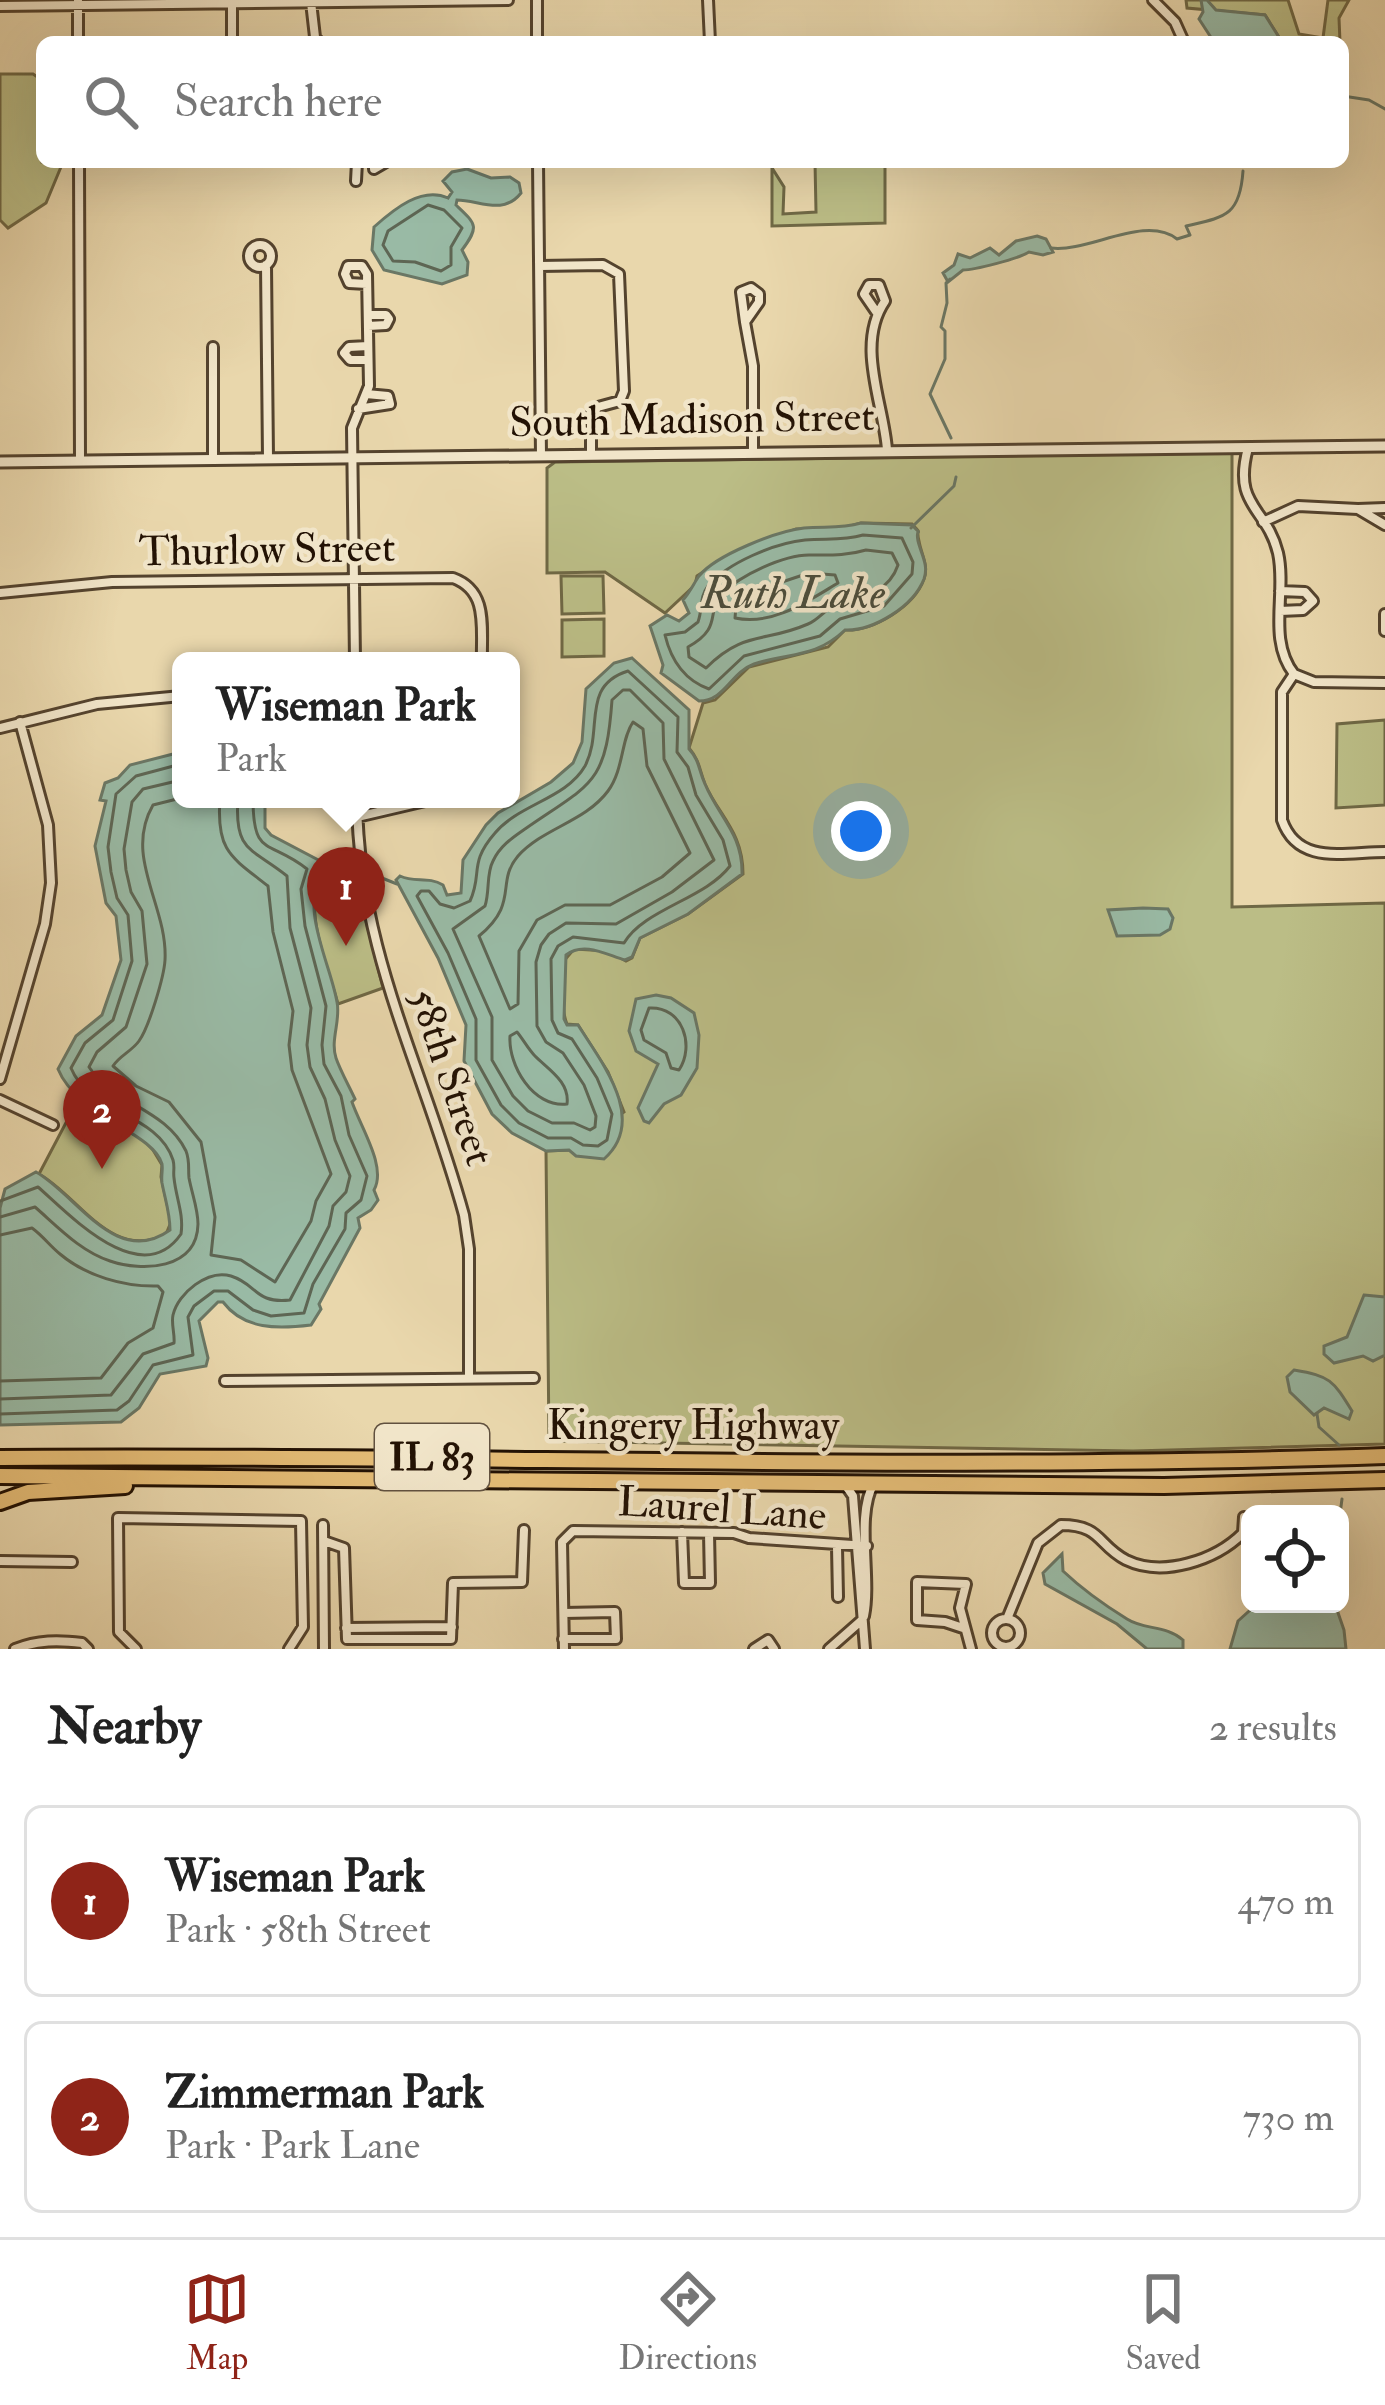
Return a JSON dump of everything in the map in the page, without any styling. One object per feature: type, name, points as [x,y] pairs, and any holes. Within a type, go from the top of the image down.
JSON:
[{"type":"highway","name":"Kingery Highway","points":[[0,1458],[1166,1464],[1385,1456]]},
{"type":"highway","name":"Kingery Highway","points":[[0,1477],[1164,1486],[1385,1480]]},
{"type":"highway","points":[[0,1502],[47,1489],[250,1478]]},
{"type":"street","points":[[0,6],[508,0]]},
{"type":"street","points":[[537,0],[537,36]]},
{"type":"street","points":[[708,0],[710,36]]},
{"type":"street","points":[[1153,0],[1175,22],[1181,36]]},
{"type":"street","points":[[232,1],[232,36]]},
{"type":"street","points":[[78,2],[78,36]]},
{"type":"street","points":[[311,2],[314,36]]},
{"type":"street","points":[[80,168],[80,460]]},
{"type":"street","points":[[356,181],[357,168]]},
{"type":"street","points":[[538,168],[542,455]]},
{"type":"street","points":[[539,266],[603,265],[619,274],[624,391],[620,400],[598,406],[591,414],[590,455]]},
{"type":"street","points":[[266,266],[268,458]]},
{"type":"street","points":[[355,652],[352,428],[366,394],[368,284]]},
{"type":"street","points":[[877,313],[872,380],[886,450]]},
{"type":"street","points":[[368,314],[389,319],[386,325],[368,326]]},
{"type":"street","points":[[745,322],[753,366],[753,453]]},
{"type":"street","points":[[368,346],[349,346],[344,353],[350,360],[368,360]]},
{"type":"street","points":[[213,347],[213,458]]},
{"type":"street","points":[[358,409],[390,404],[388,396],[366,394]]},
{"type":"street","name":"South Madison Street","points":[[0,461],[1385,446]]},
{"type":"street","points":[[1248,448],[1246,497],[1264,522],[1279,557],[1281,651],[1294,674],[1314,682],[1385,683]]},
{"type":"street","points":[[1264,522],[1298,506],[1385,508]]},
{"type":"street","points":[[1358,508],[1385,525]]},
{"type":"street","name":"Thurlow Street","points":[[0,593],[99,582],[461,581],[472,587],[480,601],[482,652]]},
{"type":"street","points":[[1280,591],[1305,592],[1312,601],[1309,608],[1280,611]]},
{"type":"street","points":[[1385,614],[1385,631]]},
{"type":"street","points":[[1294,674],[1282,692],[1282,820],[1287,835],[1306,850],[1385,852]]},
{"type":"street","points":[[0,728],[97,704],[172,697]]},
{"type":"street","points":[[0,1079],[45,924],[51,883],[48,825],[20,722]]},
{"type":"street","name":"58th Street","points":[[357,808],[360,870],[374,941],[464,1215],[469,1249],[470,1378]]},
{"type":"street","points":[[357,817],[396,808]]},
{"type":"street","points":[[0,1100],[53,1125]]},
{"type":"street","points":[[225,1381],[534,1378]]},
{"type":"street","points":[[833,1482],[846,1486],[854,1496],[854,1547],[865,1649]]},
{"type":"street","points":[[829,1649],[863,1619],[868,1597],[866,1504],[875,1482]]},
{"type":"street","points":[[136,1649],[119,1632],[118,1518],[301,1521],[303,1628],[289,1649]]},
{"type":"street","points":[[323,1525],[324,1649]]},
{"type":"street","points":[[995,1642],[994,1627],[1007,1619],[1038,1543],[1061,1525],[1089,1528],[1128,1561],[1162,1567],[1221,1550],[1241,1535]]},
{"type":"street","points":[[324,1541],[344,1548],[346,1628],[452,1627],[453,1583],[522,1582],[524,1530]]},
{"type":"street","name":"Laurel Lane","points":[[564,1613],[562,1542],[573,1532],[709,1533],[867,1546]]},
{"type":"street","points":[[682,1532],[684,1583],[710,1583],[709,1533]]},
{"type":"street","points":[[836,1547],[838,1597]]},
{"type":"street","points":[[0,1561],[72,1562]]},
{"type":"street","points":[[962,1628],[917,1620],[917,1582],[966,1584],[960,1608],[971,1649]]},
{"type":"street","points":[[615,1612],[616,1639],[564,1644],[564,1613],[615,1612]]},
{"type":"street","points":[[995,1642],[1010,1648],[1020,1634],[1017,1624],[1007,1619]]},
{"type":"street","points":[[15,1649],[57,1640],[82,1643],[88,1649]]},
{"type":"street","points":[[754,1649],[768,1640],[774,1649]]},
{"type":"street","points":[[986,1649],[995,1642]]},
{"type":"green space","points":[[1186,0],[1288,0],[1299,34],[1311,36],[1278,36],[1265,15],[1187,8]]},
{"type":"green space","points":[[1328,0],[1349,0],[1339,18],[1340,36],[1323,36]]},
{"type":"green space","points":[[0,74],[33,74],[36,168],[61,168],[46,203],[8,228],[0,220]]},
{"type":"green space","points":[[772,168],[784,187],[783,214],[816,212],[815,168],[885,168],[885,223],[772,226]]},
{"type":"green space","points":[[1232,453],[1232,907],[1385,903],[1385,1444],[1133,1451],[549,1441],[546,1151],[570,1150],[624,1112],[608,1072],[578,1025],[567,1024],[563,962],[574,949],[608,951],[626,961],[640,938],[688,914],[743,874],[735,836],[689,748],[703,703],[715,700],[749,667],[828,647],[845,630],[891,615],[919,589],[926,569],[918,531],[912,524],[796,529],[731,554],[697,576],[695,585],[665,613],[605,572],[547,573],[547,468],[555,462]]},
{"type":"green space","points":[[561,576],[603,576],[604,613],[562,614]]},
{"type":"green space","points":[[604,619],[604,656],[562,657],[562,620]]},
{"type":"green space","points":[[1385,720],[1385,805],[1336,808],[1337,724]]},
{"type":"green space","points":[[326,867],[353,870],[383,988],[338,1004],[315,916],[318,882]]},
{"type":"green space","points":[[79,1098],[153,1150],[162,1165],[171,1222],[166,1234],[129,1240],[112,1233],[39,1174]]},
{"type":"water","points":[[1201,0],[1207,0],[1216,10],[1265,15],[1278,36],[1210,36],[1199,19]]},
{"type":"water","points":[[467,169],[491,178],[510,177],[519,183],[521,193],[499,205],[457,200],[473,226],[462,250],[467,275],[442,284],[384,270],[372,250],[374,227],[418,197],[448,198],[452,192],[443,181],[452,172]]},
{"type":"water","points":[[1046,239],[1053,252],[1029,252],[963,270],[948,282],[943,273],[954,265],[958,254],[970,258],[990,248],[999,255],[1016,241]]},
{"type":"water","name":"Ruth Lake","points":[[861,523],[912,525],[918,532],[925,574],[902,608],[868,626],[845,630],[812,650],[754,664],[708,700],[699,701],[661,673],[663,665],[650,626],[667,615],[679,621],[689,613],[683,600],[707,568],[779,534]]},
{"type":"water","name":"Ruth Lake","points":[[632,658],[689,710],[689,749],[734,836],[742,874],[688,914],[640,938],[632,957],[625,960],[588,949],[566,955],[564,1019],[567,1025],[578,1025],[598,1056],[621,1109],[622,1127],[604,1159],[576,1156],[569,1150],[546,1151],[512,1133],[492,1114],[464,1061],[466,1025],[438,958],[396,880],[400,876],[432,881],[443,885],[447,895],[461,893],[463,860],[486,825],[507,808],[520,808],[520,800],[573,763],[582,742],[586,689],[614,663]]},
{"type":"water","points":[[172,754],[172,808],[265,808],[265,828],[271,835],[324,863],[314,899],[337,1002],[334,1051],[375,1159],[378,1200],[358,1218],[360,1228],[311,1325],[263,1326],[218,1302],[199,1321],[206,1366],[160,1374],[139,1408],[121,1422],[0,1425],[0,1208],[5,1189],[36,1172],[114,1235],[150,1240],[170,1230],[162,1164],[156,1153],[81,1099],[58,1069],[76,1036],[102,1015],[121,960],[116,916],[106,903],[95,846],[106,801],[100,800],[105,783],[130,765]]},
{"type":"water","points":[[1168,909],[1173,918],[1170,929],[1160,935],[1117,936],[1108,910]]},
{"type":"water","points":[[671,998],[694,1013],[699,1035],[697,1068],[681,1095],[664,1104],[649,1123],[638,1108],[658,1064],[636,1051],[629,1031],[636,999]]},
{"type":"water","points":[[1364,1295],[1385,1297],[1385,1355],[1373,1361],[1363,1356],[1334,1363],[1324,1354],[1324,1346],[1347,1337]]},
{"type":"water","points":[[1294,1370],[1329,1381],[1352,1411],[1349,1419],[1324,1408],[1314,1415],[1290,1392],[1287,1377]]},
{"type":"water","points":[[1062,1554],[1063,1571],[1087,1591],[1134,1622],[1176,1635],[1183,1640],[1183,1649],[1147,1649],[1117,1624],[1045,1584],[1043,1573]]},
{"type":"water","points":[[1247,1613],[1338,1613],[1346,1649],[1230,1649],[1238,1621]]},
{"type":"waterway","points":[[1349,97],[1385,109]]},
{"type":"waterway","points":[[1051,248],[1133,232],[1164,232],[1177,239],[1190,235],[1186,226],[1220,217],[1234,206],[1243,171]]},
{"type":"waterway","points":[[950,279],[941,327],[945,359],[930,394],[951,438]]},
{"type":"waterway","points":[[911,528],[954,486],[956,477]]},
{"type":"waterway","points":[[324,865],[353,868]]},
{"type":"waterway","points":[[367,872],[397,884]]},
{"type":"waterway","points":[[1317,1414],[1319,1427],[1339,1445]]},
{"type":"waterway","points":[[1341,1505],[1342,1499]]},
{"type":"place","name":"Wiseman Park","points":[[346,946]]},
{"type":"place","name":"Zimmerman Park","points":[[102,1169]]}]
